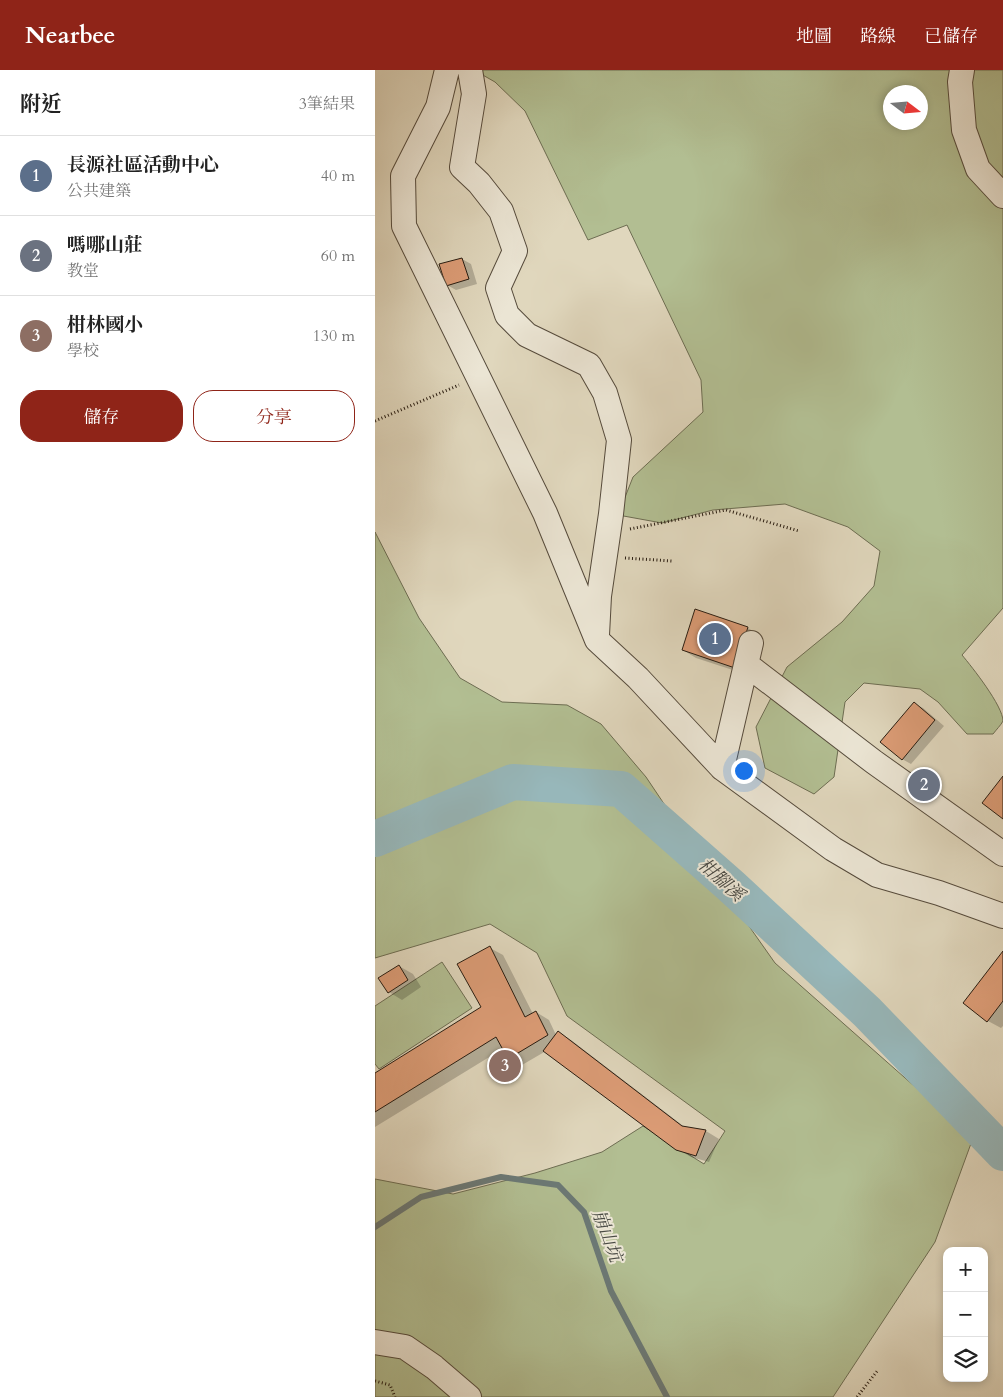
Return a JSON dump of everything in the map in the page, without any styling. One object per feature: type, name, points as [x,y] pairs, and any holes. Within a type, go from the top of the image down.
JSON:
[{"type":"street","points":[[447,70],[438,108],[403,176],[405,226],[545,513],[597,640],[638,678],[722,768],[833,849],[877,875],[939,893],[1003,916]]},
{"type":"street","points":[[470,70],[474,94],[461,167],[479,183],[501,211],[515,251],[499,288],[507,315],[527,335],[589,365],[605,393],[619,440],[599,596],[597,640]]},
{"type":"street","points":[[962,70],[964,130],[978,169],[1003,196]]},
{"type":"street","points":[[722,768],[748,654],[874,762],[1003,854]]},
{"type":"street","points":[[375,1342],[405,1347],[434,1367],[469,1397]]},
{"type":"path","points":[[375,421],[478,377]]},
{"type":"path","points":[[608,534],[726,510],[799,531]]},
{"type":"path","points":[[604,557],[672,561]]},
{"type":"path","points":[[857,1397],[878,1370]]},
{"type":"path","points":[[375,1381],[389,1385],[395,1397]]},
{"type":"green space","points":[[474,70],[1003,70],[1003,608],[962,655],[986,687],[1002,714],[1003,721],[993,734],[967,734],[938,702],[920,689],[864,683],[845,702],[834,777],[814,794],[765,768],[756,727],[787,667],[842,622],[874,586],[880,551],[848,527],[785,504],[713,510],[662,523],[618,515],[633,477],[703,412],[701,380],[627,225],[588,240],[525,111],[495,82]]},
{"type":"green space","points":[[375,532],[419,618],[460,678],[502,702],[567,705],[601,724],[646,777],[775,963],[973,1138],[935,1242],[833,1397],[375,1397],[375,1179],[453,1194],[535,1173],[602,1152],[643,1126],[704,1164],[725,1131],[567,1016],[537,953],[490,924],[375,958]]},
{"type":"green space","points":[[442,962],[472,1008],[379,1069],[375,1064],[375,1006]]},
{"type":"building","points":[[462,258],[469,279],[446,286],[439,264]]},
{"type":"building","points":[[695,609],[748,627],[735,668],[682,650]]},
{"type":"building","points":[[914,702],[935,720],[902,760],[880,742]]},
{"type":"building","points":[[1003,776],[1003,819],[982,803]]},
{"type":"building","points":[[490,946],[525,1017],[536,1011],[548,1035],[508,1059],[496,1037],[375,1112],[375,1073],[481,1007],[457,964]]},
{"type":"building","points":[[1003,951],[1003,1001],[987,1022],[963,1003]]},
{"type":"building","points":[[399,965],[408,980],[388,993],[378,978]]},
{"type":"building","points":[[558,1031],[682,1126],[706,1130],[696,1156],[676,1150],[543,1051]]},
{"type":"waterway","name":"柑腳溪","points":[[375,839],[513,782],[621,789],[731,886],[867,1012],[1003,1153]]},
{"type":"waterway","name":"崩山坑","points":[[375,1227],[421,1197],[501,1177],[558,1185],[584,1212],[611,1291],[667,1397]]},
{"type":"place","name":"長源社區活動中心","points":[[715,639]]},
{"type":"place","name":"嗎哪山莊","points":[[924,785]]},
{"type":"place","name":"柑林國小","points":[[505,1066]]}]
